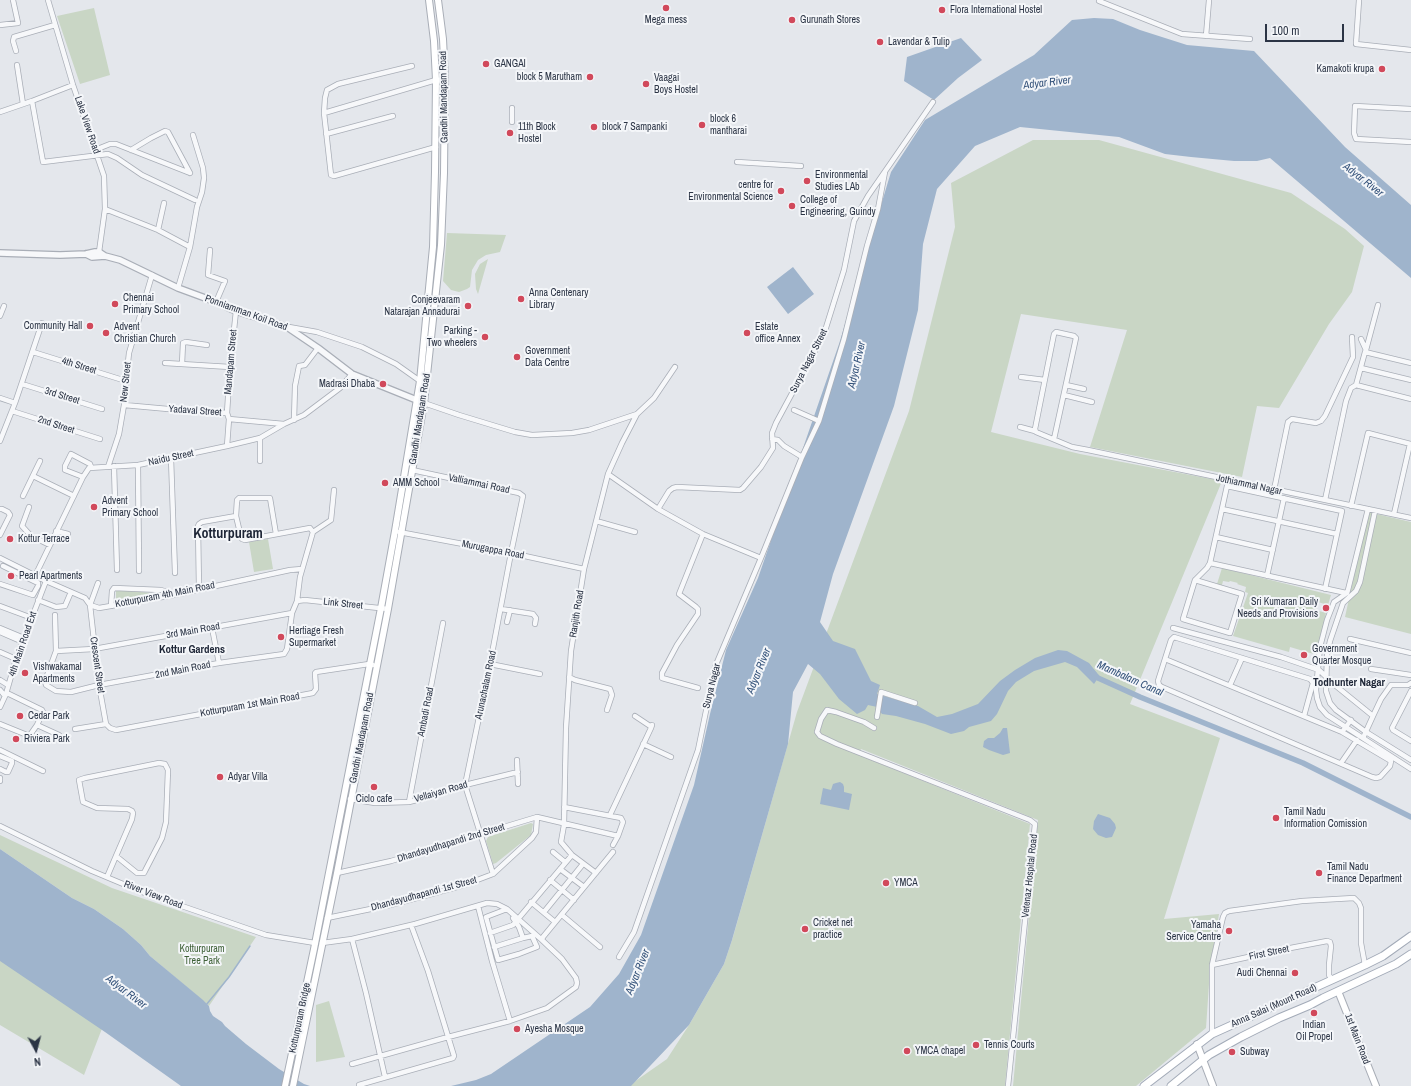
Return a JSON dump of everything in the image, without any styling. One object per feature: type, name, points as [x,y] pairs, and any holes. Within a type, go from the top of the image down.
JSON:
[{"type":"main road","name":"Gandhi Mandapam Road","points":[[317,948],[395,531],[420,381],[433,247],[436,147],[436,80],[434,41],[429,0]]},
{"type":"main road","name":"Gandhi Mandapam Road","points":[[317,948],[322,943],[337,873],[350,799],[388,609],[424,403],[441,245],[444,173],[445,80],[443,39],[438,0]]},
{"type":"main road","name":"Anna Salai (Mount Road)","points":[[1144,1086],[1212,1034],[1366,965],[1383,956],[1411,936]]},
{"type":"main road","name":"Kotturpuram Bridge","points":[[285,1086],[317,948]]},
{"type":"main road","name":"Kotturpuram Bridge","points":[[293,1086],[317,948]]},
{"type":"main road","name":"Anna Salai (Mount Road)","points":[[1171,1086],[1209,1055],[1260,1027],[1396,964],[1411,954]]},
{"type":"main road","name":"1st Main Road","points":[[1338,991],[1376,1086]]},
{"type":"main road","points":[[1197,1044],[1204,1060],[1212,1086]]},
{"type":"street","points":[[0,26],[18,23],[13,0]]},
{"type":"street","name":"Lake View Road","points":[[48,0],[73,85],[104,176],[104,209],[99,252]]},
{"type":"street","points":[[1206,36],[1209,0]]},
{"type":"street","points":[[1359,0],[1356,44],[1411,50]]},
{"type":"street","points":[[1099,1],[1182,34],[1250,39]]},
{"type":"street","points":[[16,51],[13,40],[14,37],[55,25]]},
{"type":"street","points":[[17,65],[24,104]]},
{"type":"street","points":[[412,66],[338,84],[327,90],[324,112],[331,175],[334,176],[436,147]]},
{"type":"street","points":[[324,112],[436,80],[445,80]]},
{"type":"street","points":[[0,112],[73,85]]},
{"type":"street","points":[[32,101],[43,162],[108,154],[142,175],[195,200]]},
{"type":"street","name":"Surya Nagar Street","points":[[658,509],[672,488],[677,487],[737,491],[744,488],[761,467],[773,448],[774,443],[772,433],[776,423],[824,334],[844,270],[854,221],[868,196],[933,102]]},
{"type":"street","points":[[1411,109],[1355,106],[1354,133],[1356,139],[1411,142]]},
{"type":"street","points":[[512,108],[512,122]]},
{"type":"street","points":[[326,134],[393,116]]},
{"type":"street","points":[[95,150],[113,144],[189,173],[190,172],[168,132],[165,131],[131,150]]},
{"type":"street","points":[[178,288],[190,247],[204,178],[203,168],[193,135]]},
{"type":"street","points":[[737,162],[800,166]]},
{"type":"street","name":"Surya Nagar","points":[[619,957],[634,932],[698,750],[715,667],[802,457],[819,421],[844,339],[867,246],[878,209],[886,170]]},
{"type":"street","points":[[158,230],[164,203]]},
{"type":"street","points":[[104,209],[158,230],[190,247]]},
{"type":"street","points":[[210,250],[208,275],[225,281],[216,302]]},
{"type":"street","points":[[0,253],[60,255],[99,252],[105,256]]},
{"type":"street","points":[[86,254],[92,257],[105,256]]},
{"type":"street","name":"Ponniamman Koil Road","points":[[105,256],[120,260],[152,275],[166,284],[236,311],[287,327],[352,374],[424,403]]},
{"type":"street","name":"New Street","points":[[108,467],[119,434],[124,405],[129,354],[152,275]]},
{"type":"street","points":[[1325,500],[1346,401],[1351,388],[1356,385],[1378,305]]},
{"type":"street","points":[[0,316],[4,306]]},
{"type":"street","name":"Mandapam Street","points":[[227,413],[236,311]]},
{"type":"street","points":[[0,441],[22,384],[42,323]]},
{"type":"street","points":[[287,327],[317,332],[362,347],[396,364],[420,381]]},
{"type":"street","points":[[1036,431],[1055,332],[1074,336],[1076,339],[1054,439]]},
{"type":"street","points":[[1274,490],[1288,422],[1292,418],[1316,423],[1321,421],[1325,416],[1353,357],[1352,337]]},
{"type":"street","points":[[1361,339],[1365,351]]},
{"type":"street","points":[[182,364],[184,343],[207,345]]},
{"type":"street","points":[[294,420],[294,386],[299,366],[305,365],[318,348]]},
{"type":"street","points":[[1365,351],[1411,363]]},
{"type":"street","name":"4th Street","points":[[33,352],[126,381]]},
{"type":"street","points":[[165,363],[230,367]]},
{"type":"street","name":"Ranjith Road","points":[[572,855],[561,842],[564,825],[566,728],[571,651],[584,569],[608,474],[637,414],[654,398],[675,367]]},
{"type":"street","points":[[1361,368],[1411,380]]},
{"type":"street","name":"Naidu Street","points":[[91,467],[138,465],[260,438],[284,424],[304,415],[340,388],[352,374]]},
{"type":"street","points":[[1021,377],[1045,380]]},
{"type":"street","name":"3rd Street","points":[[22,384],[102,409]]},
{"type":"street","points":[[1066,385],[1084,388]]},
{"type":"street","points":[[1356,385],[1411,399]]},
{"type":"street","points":[[1064,395],[1092,402]]},
{"type":"street","points":[[0,398],[15,403]]},
{"type":"street","name":"Ranjith Road","points":[[424,403],[515,432],[532,435],[572,433],[589,430],[637,414]]},
{"type":"street","name":"Yadaval Street","points":[[124,405],[227,413],[229,420],[284,424]]},
{"type":"street","points":[[794,410],[819,421]]},
{"type":"street","name":"2nd Street","points":[[12,411],[100,439]]},
{"type":"street","points":[[227,446],[229,420]]},
{"type":"street","name":"Jothiammal Nagar","points":[[1020,427],[1036,431],[1072,446],[1088,450],[1411,518]]},
{"type":"street","points":[[1352,506],[1368,433],[1410,444],[1394,514]]},
{"type":"street","points":[[260,438],[260,461]]},
{"type":"street","points":[[772,439],[778,440],[784,446],[802,457]]},
{"type":"street","points":[[35,576],[83,477],[91,467],[90,464],[71,454],[65,469],[83,477]]},
{"type":"street","points":[[171,458],[175,573]]},
{"type":"street","points":[[23,496],[40,462]]},
{"type":"street","points":[[138,465],[140,571]]},
{"type":"street","points":[[114,466],[117,570]]},
{"type":"street","name":"Valliammai Road","points":[[412,470],[523,494]]},
{"type":"street","points":[[608,474],[658,509],[703,534],[761,558]]},
{"type":"street","points":[[33,476],[74,496]]},
{"type":"street","points":[[1195,580],[1242,594],[1230,633],[1183,619],[1195,580],[1210,563],[1227,486],[1342,511],[1325,589]]},
{"type":"street","points":[[276,534],[270,498],[239,498],[237,500],[236,516],[242,539],[276,534],[310,528],[313,532],[331,520],[334,490]]},
{"type":"street","name":"Arunachalam Road","points":[[493,874],[465,785],[511,553],[524,498],[523,494]]},
{"type":"street","points":[[1267,576],[1284,498]]},
{"type":"street","points":[[29,507],[22,526],[31,536],[50,545]]},
{"type":"street","points":[[0,509],[8,512],[10,515],[0,535]]},
{"type":"street","points":[[1222,509],[1337,534]]},
{"type":"street","points":[[1368,509],[1350,585],[1346,594],[1336,600],[1327,620],[1322,639],[1318,670],[1316,690],[1317,698],[1320,707],[1327,715],[1411,769]]},
{"type":"street","points":[[1375,511],[1360,582],[1356,591],[1343,603],[1330,641],[1325,676],[1326,691],[1330,703],[1366,732],[1411,760]]},
{"type":"street","points":[[199,589],[198,524],[236,516]]},
{"type":"street","points":[[596,521],[635,532]]},
{"type":"street","points":[[56,531],[68,534]]},
{"type":"street","name":"Murugappa Road","points":[[395,531],[511,553],[584,569]]},
{"type":"street","name":"2nd Main Road","points":[[56,651],[45,681],[46,685],[56,691],[63,692],[71,692],[99,685],[219,663],[284,654],[287,650],[292,613],[297,601],[302,569],[313,532]]},
{"type":"street","points":[[698,688],[662,678],[662,673],[677,645],[698,614],[698,609],[679,594],[703,534]]},
{"type":"street","points":[[1216,536],[1273,550]]},
{"type":"street","points":[[2,562],[85,598],[90,605]]},
{"type":"street","points":[[0,572],[2,562]]},
{"type":"street","points":[[0,584],[33,595],[38,586],[38,583],[2,562]]},
{"type":"street","points":[[1210,563],[1346,594]]},
{"type":"street","name":"Kotturpuram 4th Main Road","points":[[90,605],[99,608],[111,606],[174,595],[290,570],[302,569]]},
{"type":"street","name":"4th Main Road Ext","points":[[0,706],[23,640],[46,581]]},
{"type":"street","points":[[90,605],[98,583]]},
{"type":"street","points":[[111,606],[112,591],[114,588],[162,590],[174,595]]},
{"type":"street","points":[[38,600],[56,607],[65,606],[71,592]]},
{"type":"street","name":"Link Street","points":[[297,601],[305,600],[388,609]]},
{"type":"street","points":[[1336,600],[1343,603]]},
{"type":"street","name":"Crescent Street","points":[[90,605],[94,649],[106,724]]},
{"type":"street","points":[[0,606],[32,618]]},
{"type":"street","points":[[501,609],[534,614],[536,618],[535,624]]},
{"type":"street","points":[[507,622],[510,610]]},
{"type":"street","name":"3rd Main Road","points":[[56,651],[94,649],[292,613]]},
{"type":"street","points":[[55,615],[56,651]]},
{"type":"street","name":"Ambadi Road","points":[[409,802],[443,623]]},
{"type":"street","points":[[0,628],[23,640]]},
{"type":"street","points":[[212,628],[219,663]]},
{"type":"street","points":[[1173,628],[1281,657],[1318,670],[1373,716]]},
{"type":"street","points":[[0,632],[23,640]]},
{"type":"street","points":[[1165,658],[1342,732],[1391,760],[1390,766],[1380,777],[1376,778],[1162,687],[1159,685],[1158,681],[1165,658],[1171,640],[1174,638],[1310,679],[1313,683],[1304,716]]},
{"type":"street","points":[[1350,639],[1411,653]]},
{"type":"street","points":[[0,652],[16,660]]},
{"type":"street","points":[[0,655],[16,660]]},
{"type":"street","points":[[1230,685],[1242,658]]},
{"type":"street","name":"Kotturpuram 1st Main Road","points":[[106,724],[110,728],[116,730],[313,694],[316,689],[316,672],[369,664],[376,666]]},
{"type":"street","points":[[490,664],[540,674]]},
{"type":"street","points":[[1371,669],[1411,675]]},
{"type":"street","points":[[569,677],[610,689],[612,694],[607,710]]},
{"type":"street","points":[[0,680],[8,686]]},
{"type":"street","points":[[1363,738],[1382,699],[1391,686],[1408,685],[1411,683]]},
{"type":"street","points":[[0,690],[5,695],[9,694],[42,710],[37,725],[32,733],[27,735],[0,724]]},
{"type":"street","points":[[1411,691],[1392,728],[1411,741]]},
{"type":"street","points":[[877,717],[881,692],[915,703]]},
{"type":"street","name":"Vetenaz Hospital Road","points":[[874,728],[864,722],[832,710],[825,712],[817,732],[820,736],[837,744],[1030,820],[1035,824],[1008,1086]]},
{"type":"street","points":[[610,815],[652,725],[650,726],[636,716]]},
{"type":"street","points":[[1342,732],[1351,720]]},
{"type":"street","points":[[75,730],[106,724]]},
{"type":"street","points":[[37,725],[59,735]]},
{"type":"street","points":[[1341,764],[1357,740]]},
{"type":"street","points":[[643,744],[670,757]]},
{"type":"street","points":[[0,750],[43,771]]},
{"type":"street","points":[[0,756],[12,761],[8,772],[0,769]]},
{"type":"street","points":[[518,760],[518,784]]},
{"type":"street","points":[[107,877],[116,856],[132,819],[132,811],[124,808],[97,808],[83,802],[81,798],[79,780],[159,763],[165,764],[168,770],[166,822],[162,838],[144,873],[137,873],[116,856]]},
{"type":"street","name":"Vellaiyan Road","points":[[350,799],[375,803],[409,802],[428,798],[465,785],[518,772]]},
{"type":"street","points":[[564,807],[621,818],[623,822],[613,845]]},
{"type":"street","points":[[537,817],[564,825],[618,836]]},
{"type":"street","name":"Dhandayudhapandi 2nd Street","points":[[337,873],[391,861],[537,817]]},
{"type":"street","name":"Dhandayudhapandi 1st Street","points":[[327,918],[390,905],[424,896],[464,885],[493,874],[532,838],[536,832],[537,817]]},
{"type":"street","name":"River View Road","points":[[0,826],[107,877],[210,916],[266,935],[317,948]]},
{"type":"street","points":[[553,852],[566,862]]},
{"type":"street","points":[[542,940],[543,936],[613,852]]},
{"type":"street","points":[[490,933],[513,925],[572,855],[596,873]]},
{"type":"street","points":[[544,912],[583,864]]},
{"type":"street","points":[[560,869],[584,887]]},
{"type":"street","points":[[550,880],[574,900]]},
{"type":"street","points":[[1212,1034],[1212,965],[1223,917],[1225,913],[1229,911],[1302,901],[1354,898],[1359,903],[1361,908],[1360,943],[1366,965]]},
{"type":"street","points":[[531,902],[555,922]]},
{"type":"street","points":[[322,943],[352,939],[411,925],[487,903],[497,904],[542,940],[562,959],[576,978],[576,987],[547,1008],[510,1020],[448,1036],[352,1064]]},
{"type":"street","points":[[478,906],[492,961],[510,1020]]},
{"type":"street","points":[[494,948],[532,936],[537,947],[500,960],[498,958],[494,948],[486,917],[506,910]]},
{"type":"street","points":[[562,915],[600,947]]},
{"type":"street","points":[[517,920],[523,938]]},
{"type":"street","points":[[359,1085],[454,1057],[428,971],[411,925]]},
{"type":"street","points":[[352,939],[385,1077]]},
{"type":"street","name":"First Street","points":[[1212,965],[1327,941],[1330,942],[1331,946],[1329,975],[1332,980]]},
{"type":"green space","points":[[94,8],[110,75],[80,84],[57,16]]},
{"type":"green space","points":[[1033,140],[1099,140],[1291,193],[1345,229],[1364,246],[1352,292],[1329,324],[1279,408],[1257,406],[1242,477],[1090,447],[1127,330],[1021,314],[991,432],[1080,454],[1222,481],[1130,704],[1220,738],[1164,919],[1219,914],[1210,969],[1206,1028],[1136,1086],[1013,1086],[1038,820],[861,749],[859,755],[1030,824],[1005,1086],[630,1086],[667,1059],[689,1025],[724,964],[797,712],[909,411],[955,227],[951,183]]},
{"type":"green space","points":[[447,233],[506,235],[500,252],[486,255],[478,260],[472,270],[470,287],[459,292],[451,290],[443,281]]},
{"type":"green space","points":[[488,259],[478,294],[476,289],[475,274],[480,264]]},
{"type":"green space","points":[[1368,512],[1411,522],[1411,634],[1345,617]]},
{"type":"green space","points":[[268,539],[273,569],[254,572],[249,542]]},
{"type":"green space","points":[[1222,568],[1331,595],[1328,605],[1318,602],[1316,610],[1326,613],[1317,655],[1290,647],[1289,652],[1233,636],[1248,593],[1245,592],[1246,587],[1237,584],[1238,583],[1223,581],[1222,585],[1217,584]]},
{"type":"green space","points":[[116,590],[153,593],[116,602]]},
{"type":"green space","points":[[531,823],[533,824],[531,835],[493,864],[486,841],[488,837]]},
{"type":"green space","name":"Kotturpuram Tree Park","points":[[0,835],[112,888],[256,937],[209,1006],[150,956],[141,945],[123,929],[94,909],[72,898],[0,849]]},
{"type":"green space","points":[[0,956],[103,1026],[84,1075],[0,1025]]},
{"type":"green space","points":[[329,1001],[345,1057],[316,1062],[316,1005]]},
{"type":"water","name":"Adyar River","points":[[1094,18],[1113,19],[1140,30],[1187,45],[1254,51],[1345,147],[1411,205],[1411,278],[1270,158],[1257,161],[1234,161],[1165,154],[1119,137],[1020,127],[975,146],[937,189],[923,244],[918,310],[894,406],[833,574],[820,622],[833,641],[855,649],[871,681],[880,685],[877,694],[918,706],[937,717],[952,714],[978,704],[1000,681],[1015,670],[1035,658],[1058,650],[1067,651],[1089,663],[1097,673],[1098,678],[1094,684],[1077,667],[1065,662],[1034,671],[1016,682],[1008,691],[997,714],[991,721],[951,734],[925,724],[896,716],[882,714],[877,707],[868,705],[865,710],[857,714],[839,699],[820,674],[808,664],[793,692],[788,744],[732,940],[724,964],[689,1025],[631,1086],[451,1086],[476,1080],[491,1074],[590,1007],[619,974],[641,935],[694,785],[726,650],[758,578],[839,344],[891,172],[925,120],[1034,55],[1072,20]]},
{"type":"water","points":[[961,38],[982,60],[958,78],[934,100],[904,81],[907,57]]},
{"type":"water","points":[[793,267],[814,294],[788,314],[767,287]]},
{"type":"water","points":[[1003,728],[1007,728],[1010,753],[1003,755],[983,747],[984,741],[988,738],[994,738]]},
{"type":"water","points":[[840,782],[843,784],[844,792],[852,794],[849,810],[820,804],[823,788],[831,790],[833,784]]},
{"type":"water","points":[[1098,814],[1110,818],[1115,824],[1116,828],[1112,837],[1106,838],[1098,835],[1093,829],[1094,821]]},
{"type":"water","name":"Adyar River","points":[[0,849],[72,898],[94,909],[123,929],[141,945],[150,956],[203,1000],[209,1006],[213,1016],[222,1022],[246,1044],[279,1069],[310,1086],[181,1086],[105,1032],[0,961]]},
{"type":"waterway","name":"Mambalam Canal","points":[[1093,673],[1098,678],[1140,697],[1303,763],[1411,817]]},
{"type":"waterway","points":[[206,1005],[229,977],[250,946]]},
{"type":"place","name":"Mega mess","points":[[666,8]]},
{"type":"place","name":"Flora International Hostel","points":[[942,10]]},
{"type":"place","name":"Gurunath Stores","points":[[792,20]]},
{"type":"place","name":"Lavendar & Tulip","points":[[880,42]]},
{"type":"place","name":"GANGAI","points":[[486,64]]},
{"type":"place","name":"Kamakoti krupa","points":[[1382,69]]},
{"type":"place","name":"block 5 Marutham","points":[[590,77]]},
{"type":"place","name":"Vaagai Boys Hostel","points":[[646,84]]},
{"type":"place","name":"block 6 mantharai","points":[[702,125]]},
{"type":"place","name":"block 7 Sampanki","points":[[594,127]]},
{"type":"place","name":"11th Block Hostel","points":[[510,133]]},
{"type":"place","name":"Environmental Studies LAb","points":[[807,181]]},
{"type":"place","name":"centre for Environmental Science","points":[[781,191]]},
{"type":"place","name":"College of Engineering, Guindy","points":[[792,206]]},
{"type":"place","name":"Anna Centenary Library","points":[[521,299]]},
{"type":"place","name":"Chennai Primary School","points":[[115,304]]},
{"type":"place","name":"Conjeevaram Natarajan Annadurai","points":[[468,306]]},
{"type":"place","name":"Community Hall","points":[[90,326]]},
{"type":"place","name":"Advent Christian Church","points":[[106,333]]},
{"type":"place","name":"Estate office Annex","points":[[747,333]]},
{"type":"place","name":"Parking - Two wheelers","points":[[485,337]]},
{"type":"place","name":"Government Data Centre","points":[[517,357]]},
{"type":"place","name":"Madrasi Dhaba","points":[[383,384]]},
{"type":"place","name":"AMM School","points":[[385,483]]},
{"type":"place","name":"Advent Primary School","points":[[94,507]]},
{"type":"place","name":"Kottur Terrace","points":[[10,539]]},
{"type":"place","name":"Pearl Apartments","points":[[11,576]]},
{"type":"place","name":"Sri Kumaran Daily Needs and Provisions","points":[[1326,608]]},
{"type":"place","name":"Hertiage Fresh Supermarket","points":[[281,637]]},
{"type":"place","name":"Government Quarter Mosque","points":[[1304,655]]},
{"type":"place","name":"Vishwakamal Apartments","points":[[25,673]]},
{"type":"place","name":"Cedar Park","points":[[20,716]]},
{"type":"place","name":"Riviera Park","points":[[16,739]]},
{"type":"place","name":"Adyar Villa","points":[[220,777]]},
{"type":"place","name":"Ciclo cafe","points":[[374,787]]},
{"type":"place","name":"Tamil Nadu Information Comission","points":[[1276,818]]},
{"type":"place","name":"Tamil Nadu Finance Department","points":[[1319,873]]},
{"type":"place","name":"YMCA","points":[[886,883]]},
{"type":"place","name":"Cricket net practice","points":[[805,929]]},
{"type":"place","name":"Yamaha Service Centre","points":[[1229,931]]},
{"type":"place","name":"Audi Chennai","points":[[1295,973]]},
{"type":"place","name":"Indian Oil Propel","points":[[1314,1013]]},
{"type":"place","name":"Ayesha Mosque","points":[[517,1029]]},
{"type":"place","name":"Tennis Courts","points":[[976,1045]]},
{"type":"place","name":"YMCA chapel","points":[[907,1051]]},
{"type":"place","name":"Subway","points":[[1232,1052]]},
{"type":"district","name":"Kotturpuram","points":[[228,534]]},
{"type":"district","name":"Kottur Gardens","points":[[192,650]]},
{"type":"district","name":"Todhunter Nagar","points":[[1349,683]]}]
